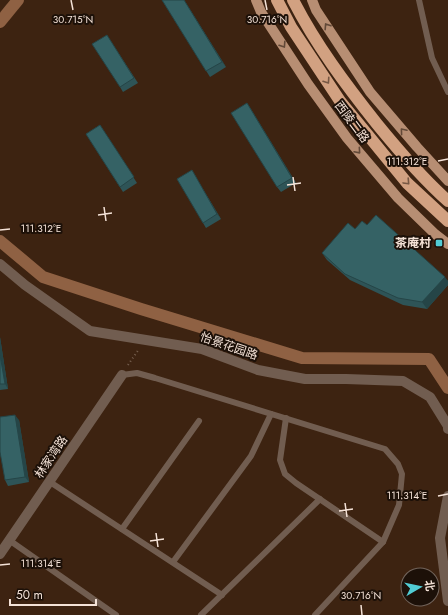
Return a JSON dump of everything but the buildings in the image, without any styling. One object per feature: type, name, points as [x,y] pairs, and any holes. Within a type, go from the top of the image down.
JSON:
[{"type":"highway","points":[[277,0],[290,27],[340,101],[407,183],[448,221]]},
{"type":"highway","points":[[293,0],[303,19],[346,86],[402,154],[448,201]]},
{"type":"main road","name":"西陵二路","points":[[256,0],[261,12],[308,84],[347,138],[398,198],[435,234],[448,244]]},
{"type":"main road","points":[[312,0],[316,10],[370,92],[448,181]]},
{"type":"street","name":"怡景花园路","points":[[0,264],[25,285],[90,331],[202,349],[258,370],[305,379],[403,381],[430,397],[448,426],[448,429]]},
{"type":"street","name":"林家湾路","points":[[0,554],[122,375]]},
{"type":"street","points":[[448,496],[440,538],[448,601]]},
{"type":"lane","points":[[419,0],[432,58],[448,92]]},
{"type":"lane","points":[[122,375],[137,373],[155,378],[386,449],[398,464],[402,474],[399,505],[383,542],[315,615]]},
{"type":"lane","points":[[173,562],[251,456],[271,414]]},
{"type":"lane","points":[[286,418],[280,460],[285,474],[383,542]]},
{"type":"lane","points":[[122,529],[199,421]]},
{"type":"lane","points":[[50,482],[222,595]]},
{"type":"lane","points":[[201,615],[320,499]]},
{"type":"lane","points":[[9,540],[116,615]]},
{"type":"path","points":[[122,375],[145,340]]},
{"type":"waterway","points":[[0,22],[18,0]]},
{"type":"waterway","points":[[0,241],[43,277],[141,309],[302,358],[429,359],[448,388]]},
{"type":"place","name":"茶庵村","points":[[439,243]]}]
